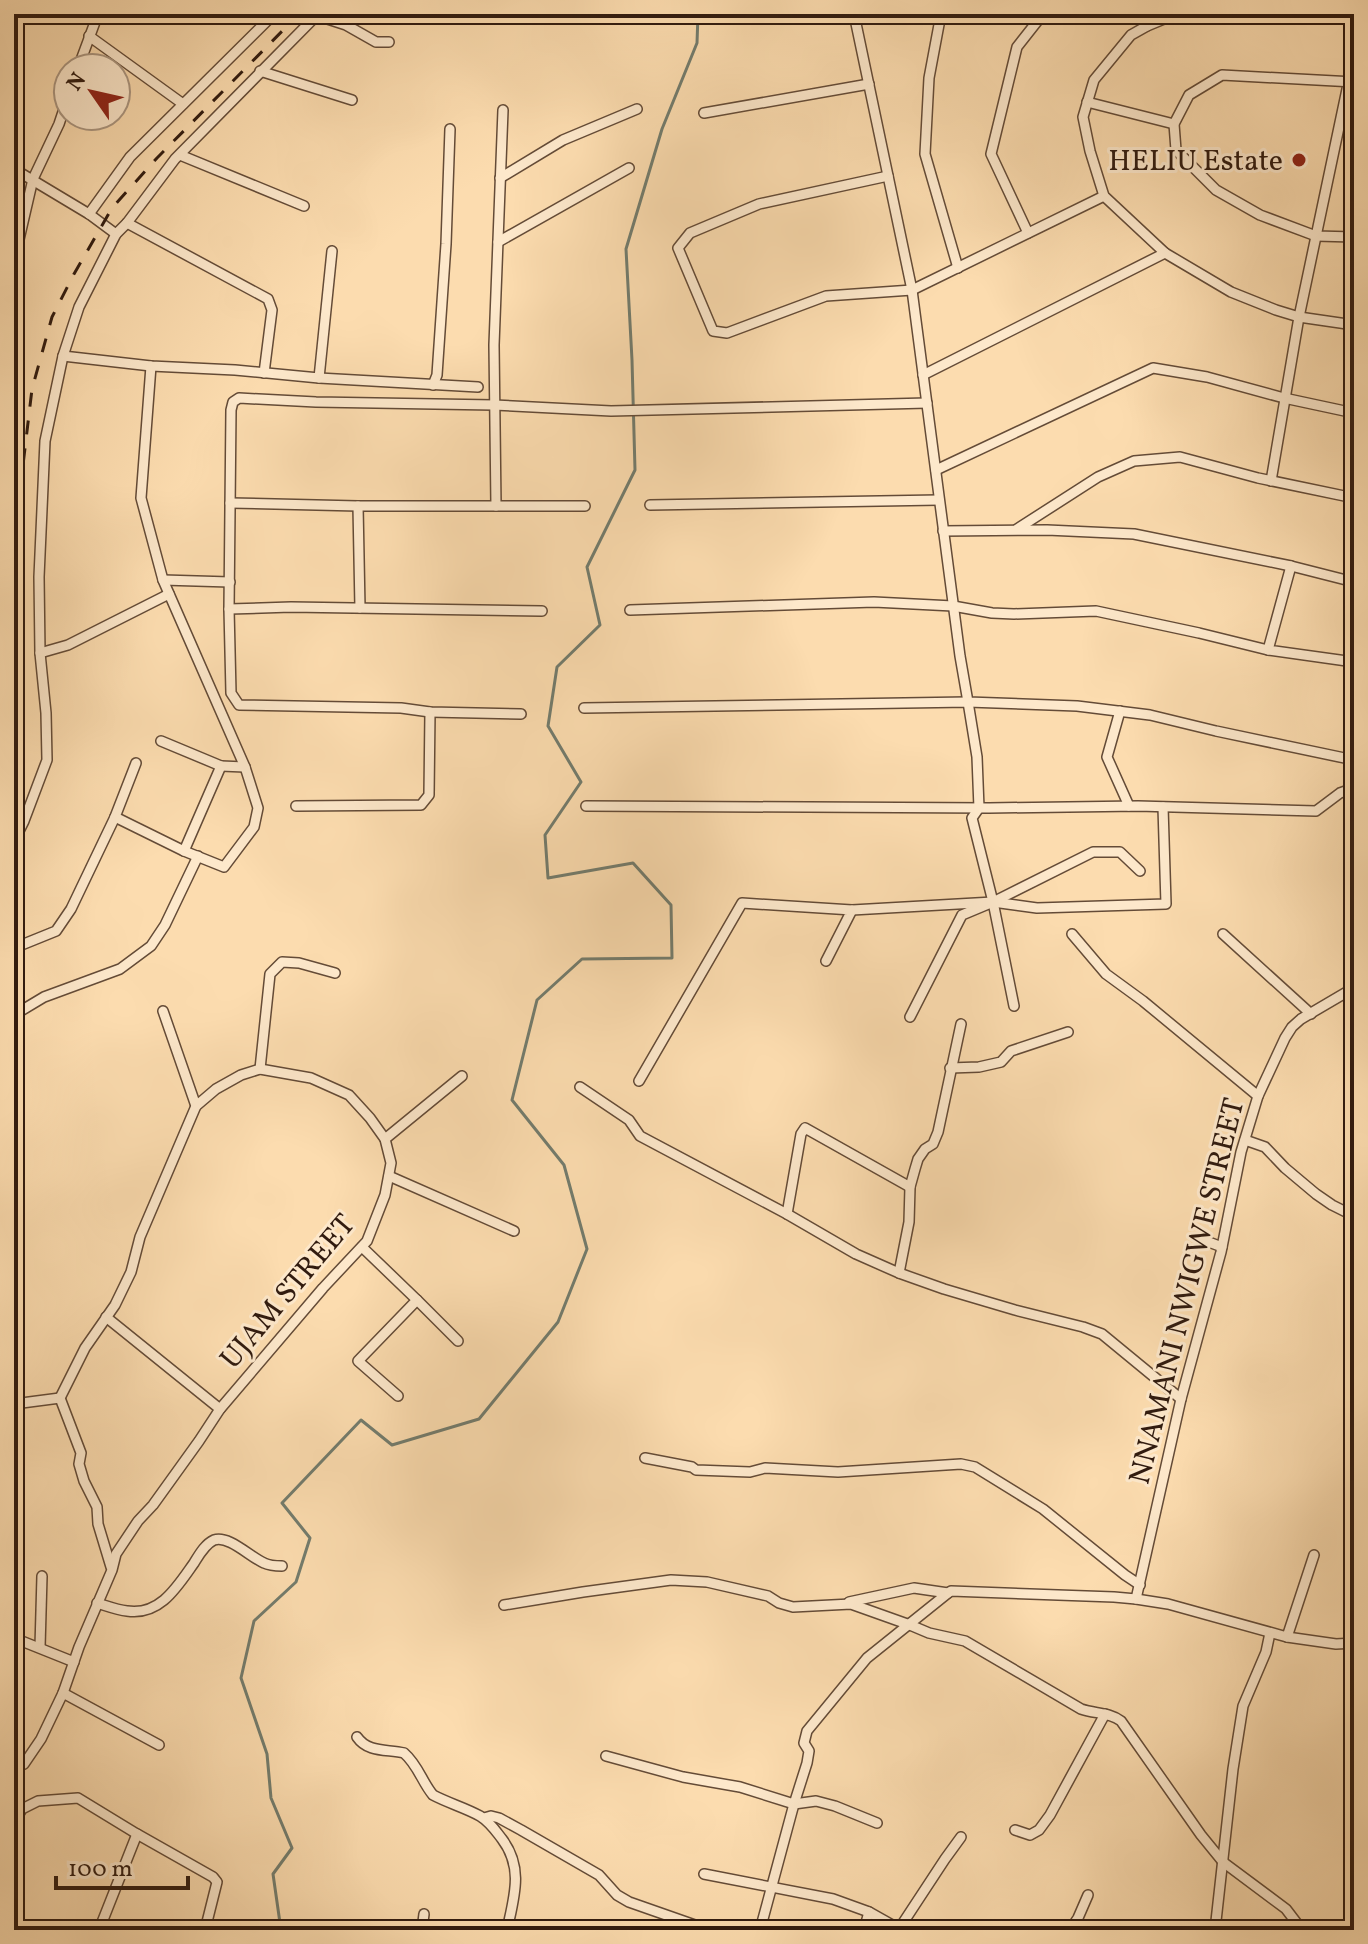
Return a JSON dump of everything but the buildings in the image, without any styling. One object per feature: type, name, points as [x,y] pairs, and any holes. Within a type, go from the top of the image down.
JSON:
[{"type":"street","points":[[84,52],[98,14]]},
{"type":"street","points":[[89,214],[130,157],[274,14]]},
{"type":"street","points":[[854,14],[912,290],[953,606],[977,757],[979,808],[972,818],[1014,1006]]},
{"type":"street","points":[[941,14],[929,78],[925,154],[958,268]]},
{"type":"street","points":[[1028,233],[991,154],[1017,47],[1043,14]]},
{"type":"street","points":[[1137,14],[1147,26]]},
{"type":"street","points":[[1176,14],[1131,35],[1094,80],[1083,117],[1104,196],[1165,253],[1231,292],[1299,317],[1354,325]]},
{"type":"street","points":[[14,841],[47,760],[39,577],[45,441],[63,356],[79,307],[116,234],[180,155],[315,15],[346,25],[376,42],[389,42]]},
{"type":"street","points":[[89,36],[183,104]]},
{"type":"street","points":[[1271,481],[1299,317],[1354,56]]},
{"type":"street","points":[[260,71],[352,100]]},
{"type":"street","points":[[1351,81],[1222,75],[1189,95],[1174,124],[1176,150],[1216,190],[1260,215],[1316,236],[1354,237]]},
{"type":"street","points":[[704,113],[869,84]]},
{"type":"street","points":[[1087,102],[1174,124]]},
{"type":"street","points":[[500,178],[563,140],[637,109]]},
{"type":"street","points":[[496,506],[494,345],[503,110]]},
{"type":"street","points":[[433,385],[437,375],[446,244],[450,129]]},
{"type":"street","points":[[14,261],[33,179],[55,132]]},
{"type":"street","points":[[180,155],[304,206]]},
{"type":"street","points":[[498,242],[629,168]]},
{"type":"street","points":[[14,169],[116,234]]},
{"type":"street","points":[[888,176],[759,204],[690,233],[678,248],[713,331],[727,333],[826,296],[912,290],[1104,196]]},
{"type":"street","points":[[127,223],[268,299],[272,310],[264,373]]},
{"type":"street","points":[[319,378],[332,251]]},
{"type":"street","points":[[923,375],[1165,253]]},
{"type":"street","points":[[63,356],[151,366],[478,387]]},
{"type":"street","points":[[115,817],[224,867],[254,827],[258,808],[245,767],[163,580],[141,498],[151,366]]},
{"type":"street","points":[[936,470],[1153,368],[1207,377],[1354,413]]},
{"type":"street","points":[[521,714],[239,705],[231,693],[229,609],[233,402],[239,398],[611,411],[927,403]]},
{"type":"street","points":[[1015,530],[1098,477],[1134,461],[1180,457],[1271,481],[1354,498]]},
{"type":"street","points":[[650,505],[939,500]]},
{"type":"street","points":[[230,503],[585,506]]},
{"type":"street","points":[[358,506],[360,608]]},
{"type":"street","points":[[943,531],[1134,534],[1354,582]]},
{"type":"street","points":[[1268,650],[1291,566]]},
{"type":"street","points":[[163,580],[230,582]]},
{"type":"street","points":[[40,653],[68,645],[169,594]]},
{"type":"street","points":[[630,610],[874,602],[953,606],[1014,614],[1096,611],[1268,650],[1354,662]]},
{"type":"street","points":[[229,609],[542,611]]},
{"type":"street","points":[[584,708],[968,702],[1077,706],[1150,715],[1354,760]]},
{"type":"street","points":[[1120,711],[1107,757],[1129,806]]},
{"type":"street","points":[[296,806],[421,805],[429,795],[430,712]]},
{"type":"street","points":[[161,741],[221,766],[245,767]]},
{"type":"street","points":[[14,948],[56,931],[71,909],[115,817],[136,763]]},
{"type":"street","points":[[184,851],[221,766]]},
{"type":"street","points":[[586,806],[1129,806],[1316,811],[1340,793],[1354,788]]},
{"type":"street","points":[[639,1081],[742,903],[852,910],[993,902],[1037,908],[1166,904],[1163,807]]},
{"type":"street","points":[[910,1017],[962,915],[1093,852],[1120,852],[1140,871]]},
{"type":"street","points":[[14,1015],[44,997],[120,969],[151,946],[165,925],[198,856]]},
{"type":"street","points":[[826,961],[852,910]]},
{"type":"street","points":[[1072,934],[1106,974],[1258,1096]]},
{"type":"street","points":[[1223,934],[1311,1014]]},
{"type":"street","points":[[260,1069],[270,974],[282,962],[299,963],[335,973]]},
{"type":"street","name":"NNAMANI NWIGWE STREET","points":[[1136,1599],[1181,1399],[1207,1309],[1241,1152],[1258,1096],[1292,1027],[1354,985]]},
{"type":"street","points":[[163,1011],[196,1106]]},
{"type":"street","points":[[899,1273],[909,1222],[910,1187],[918,1159],[933,1144],[938,1132],[961,1024]]},
{"type":"street","points":[[950,1068],[1001,1062],[1011,1051],[1068,1032]]},
{"type":"street","points":[[112,1570],[98,1524],[97,1507],[79,1464],[81,1453],[60,1398],[85,1348],[115,1305],[131,1272],[140,1237],[196,1106],[216,1089],[241,1075],[260,1069],[311,1078],[349,1095],[385,1139],[462,1076]]},
{"type":"street","points":[[580,1087],[629,1120],[640,1136],[856,1254],[944,1289],[1102,1334],[1181,1399]]},
{"type":"street","points":[[787,1214],[801,1134],[805,1128],[910,1187]]},
{"type":"street","name":"UJAM STREET","points":[[14,1766],[20,1766],[31,1757],[41,1739],[63,1693],[116,1554],[138,1521],[153,1505],[220,1409],[367,1241],[389,1176],[391,1163],[385,1139]]},
{"type":"street","points":[[1245,1140],[1265,1147],[1316,1194],[1354,1216]]},
{"type":"street","points":[[389,1176],[514,1231]]},
{"type":"street","points":[[1198,1238],[1222,1247]]},
{"type":"street","points":[[362,1247],[458,1341]]},
{"type":"street","points":[[398,1396],[358,1361],[417,1300]]},
{"type":"street","points":[[106,1317],[220,1409]]},
{"type":"street","points":[[14,1404],[60,1398]]},
{"type":"street","points":[[645,1458],[696,1470],[735,1473],[765,1468],[838,1472],[961,1464],[975,1467],[1043,1509],[1140,1585]]},
{"type":"street","points":[[97,1603],[131,1612],[157,1607],[207,1544],[214,1540],[223,1539],[267,1565],[282,1566]]},
{"type":"street","points":[[1287,1637],[1314,1555]]},
{"type":"street","points":[[40,1647],[42,1576]]},
{"type":"street","points":[[504,1605],[671,1580],[707,1582],[768,1596],[793,1607],[851,1604],[929,1633],[965,1641],[1081,1709],[1094,1714],[1113,1715],[1121,1721],[1223,1862],[1286,1909],[1302,1930]]},
{"type":"street","points":[[833,1605],[914,1588],[948,1593]]},
{"type":"street","points":[[760,1930],[807,1763],[809,1751],[804,1743],[807,1731],[867,1658],[951,1591],[1136,1599],[1168,1604],[1287,1637],[1336,1644],[1354,1643]]},
{"type":"street","points":[[1215,1930],[1243,1706],[1266,1652],[1270,1633]]},
{"type":"street","points":[[14,1638],[74,1662]]},
{"type":"street","points":[[63,1693],[159,1745]]},
{"type":"street","points":[[1015,1830],[1030,1835],[1039,1830],[1105,1714]]},
{"type":"street","points":[[357,1737],[367,1747],[404,1753],[433,1795],[490,1822],[514,1859],[514,1896],[507,1930]]},
{"type":"street","points":[[606,1756],[683,1777],[740,1787],[794,1804],[816,1801],[877,1823]]},
{"type":"street","points":[[14,1822],[22,1809],[38,1801],[78,1798],[213,1877],[217,1882],[216,1889],[205,1930]]},
{"type":"street","points":[[483,1818],[499,1818],[521,1830],[599,1875],[617,1895],[629,1902],[705,1929]]},
{"type":"street","points":[[99,1930],[137,1834]]},
{"type":"street","points":[[704,1874],[833,1899],[869,1912],[900,1930],[961,1837]]},
{"type":"street","points":[[1070,1930],[1088,1895]]},
{"type":"street","points":[[864,1930],[869,1912]]},
{"type":"street","points":[[422,1930],[424,1914]]},
{"type":"waterway","points":[[281,1930],[273,1874],[292,1848],[271,1798],[267,1754],[241,1678],[254,1621],[296,1582],[310,1538],[282,1503],[361,1420],[392,1445],[479,1419],[558,1322],[587,1249],[564,1165],[512,1100],[537,1000],[582,959],[672,958],[671,905],[633,863],[548,878],[545,835],[581,782],[548,726],[557,667],[600,625],[587,567],[635,470],[626,249],[662,129],[697,43],[698,14]]},
{"type":"railway","points":[[14,658],[23,465],[32,389],[52,317],[112,208],[299,14]]},
{"type":"place","name":"HELIU Estate","points":[[1299,160]]}]
